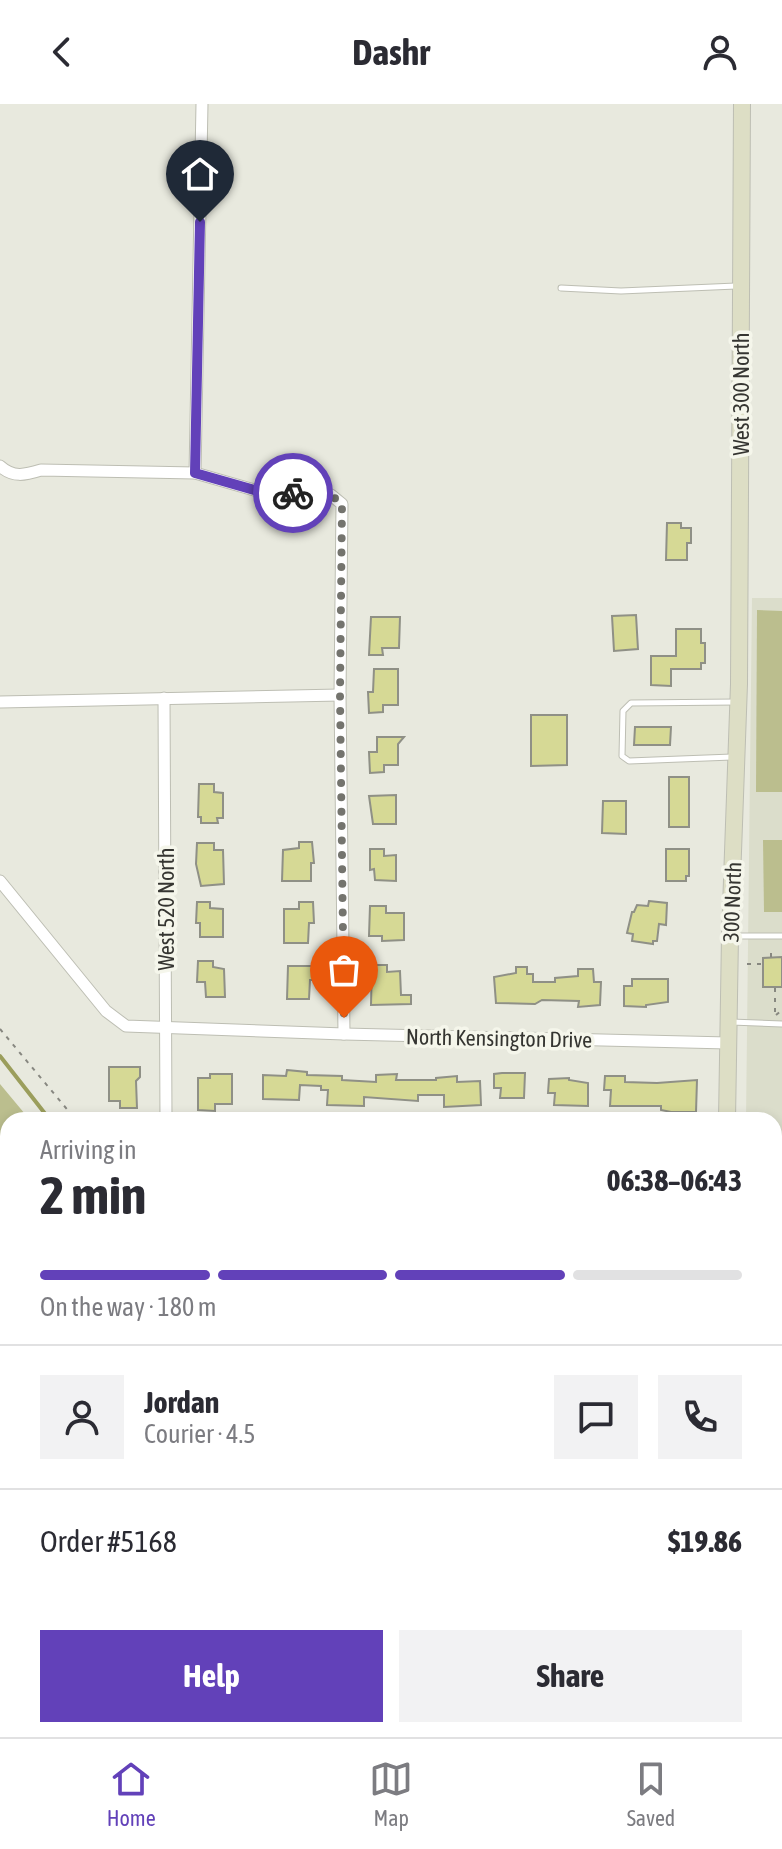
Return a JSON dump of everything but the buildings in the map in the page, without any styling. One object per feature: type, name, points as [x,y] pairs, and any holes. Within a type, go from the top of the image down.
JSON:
[{"type":"street","points":[[195,473],[202,104]]},
{"type":"street","name":"West 300 North","points":[[739,684],[742,104]]},
{"type":"street","points":[[4,470],[23,475],[41,470],[195,473],[258,491],[331,495],[342,504],[340,695],[344,1034]]},
{"type":"street","name":"300 North","points":[[727,1112],[739,684]]},
{"type":"street","points":[[0,702],[340,695]]},
{"type":"street","name":"West 520 North","points":[[164,698],[166,1112]]},
{"type":"street","name":"North Kensington Drive","points":[[0,881],[106,1011],[126,1026],[728,1043]]},
{"type":"lane","points":[[561,288],[621,291],[741,286]]},
{"type":"lane","points":[[737,757],[629,761],[622,756],[623,711],[631,703],[739,702]]},
{"type":"lane","points":[[730,936],[782,936]]},
{"type":"lane","points":[[729,1022],[782,1024]]},
{"type":"path","points":[[771,936],[771,957]]},
{"type":"path","points":[[747,964],[763,964]]},
{"type":"path","points":[[775,988],[775,1016],[782,1010]]},
{"type":"path","points":[[0,1029],[69,1112]]},
{"type":"shaded area","points":[[752,598],[782,598],[782,1112],[746,1112]]},
{"type":"green space","points":[[757,610],[782,611],[782,792],[756,792]]},
{"type":"green space","points":[[763,840],[782,840],[782,912],[764,912]]},
{"type":"green space","points":[[0,1084],[23,1112],[0,1112]]},
{"type":"waterway","points":[[0,1056],[44,1112]]},
{"type":"way so far","points":[[293,493],[331,495],[342,504],[340,695],[344,1018]]},
{"type":"route","points":[[200,222],[195,473],[258,491],[293,493]]}]
